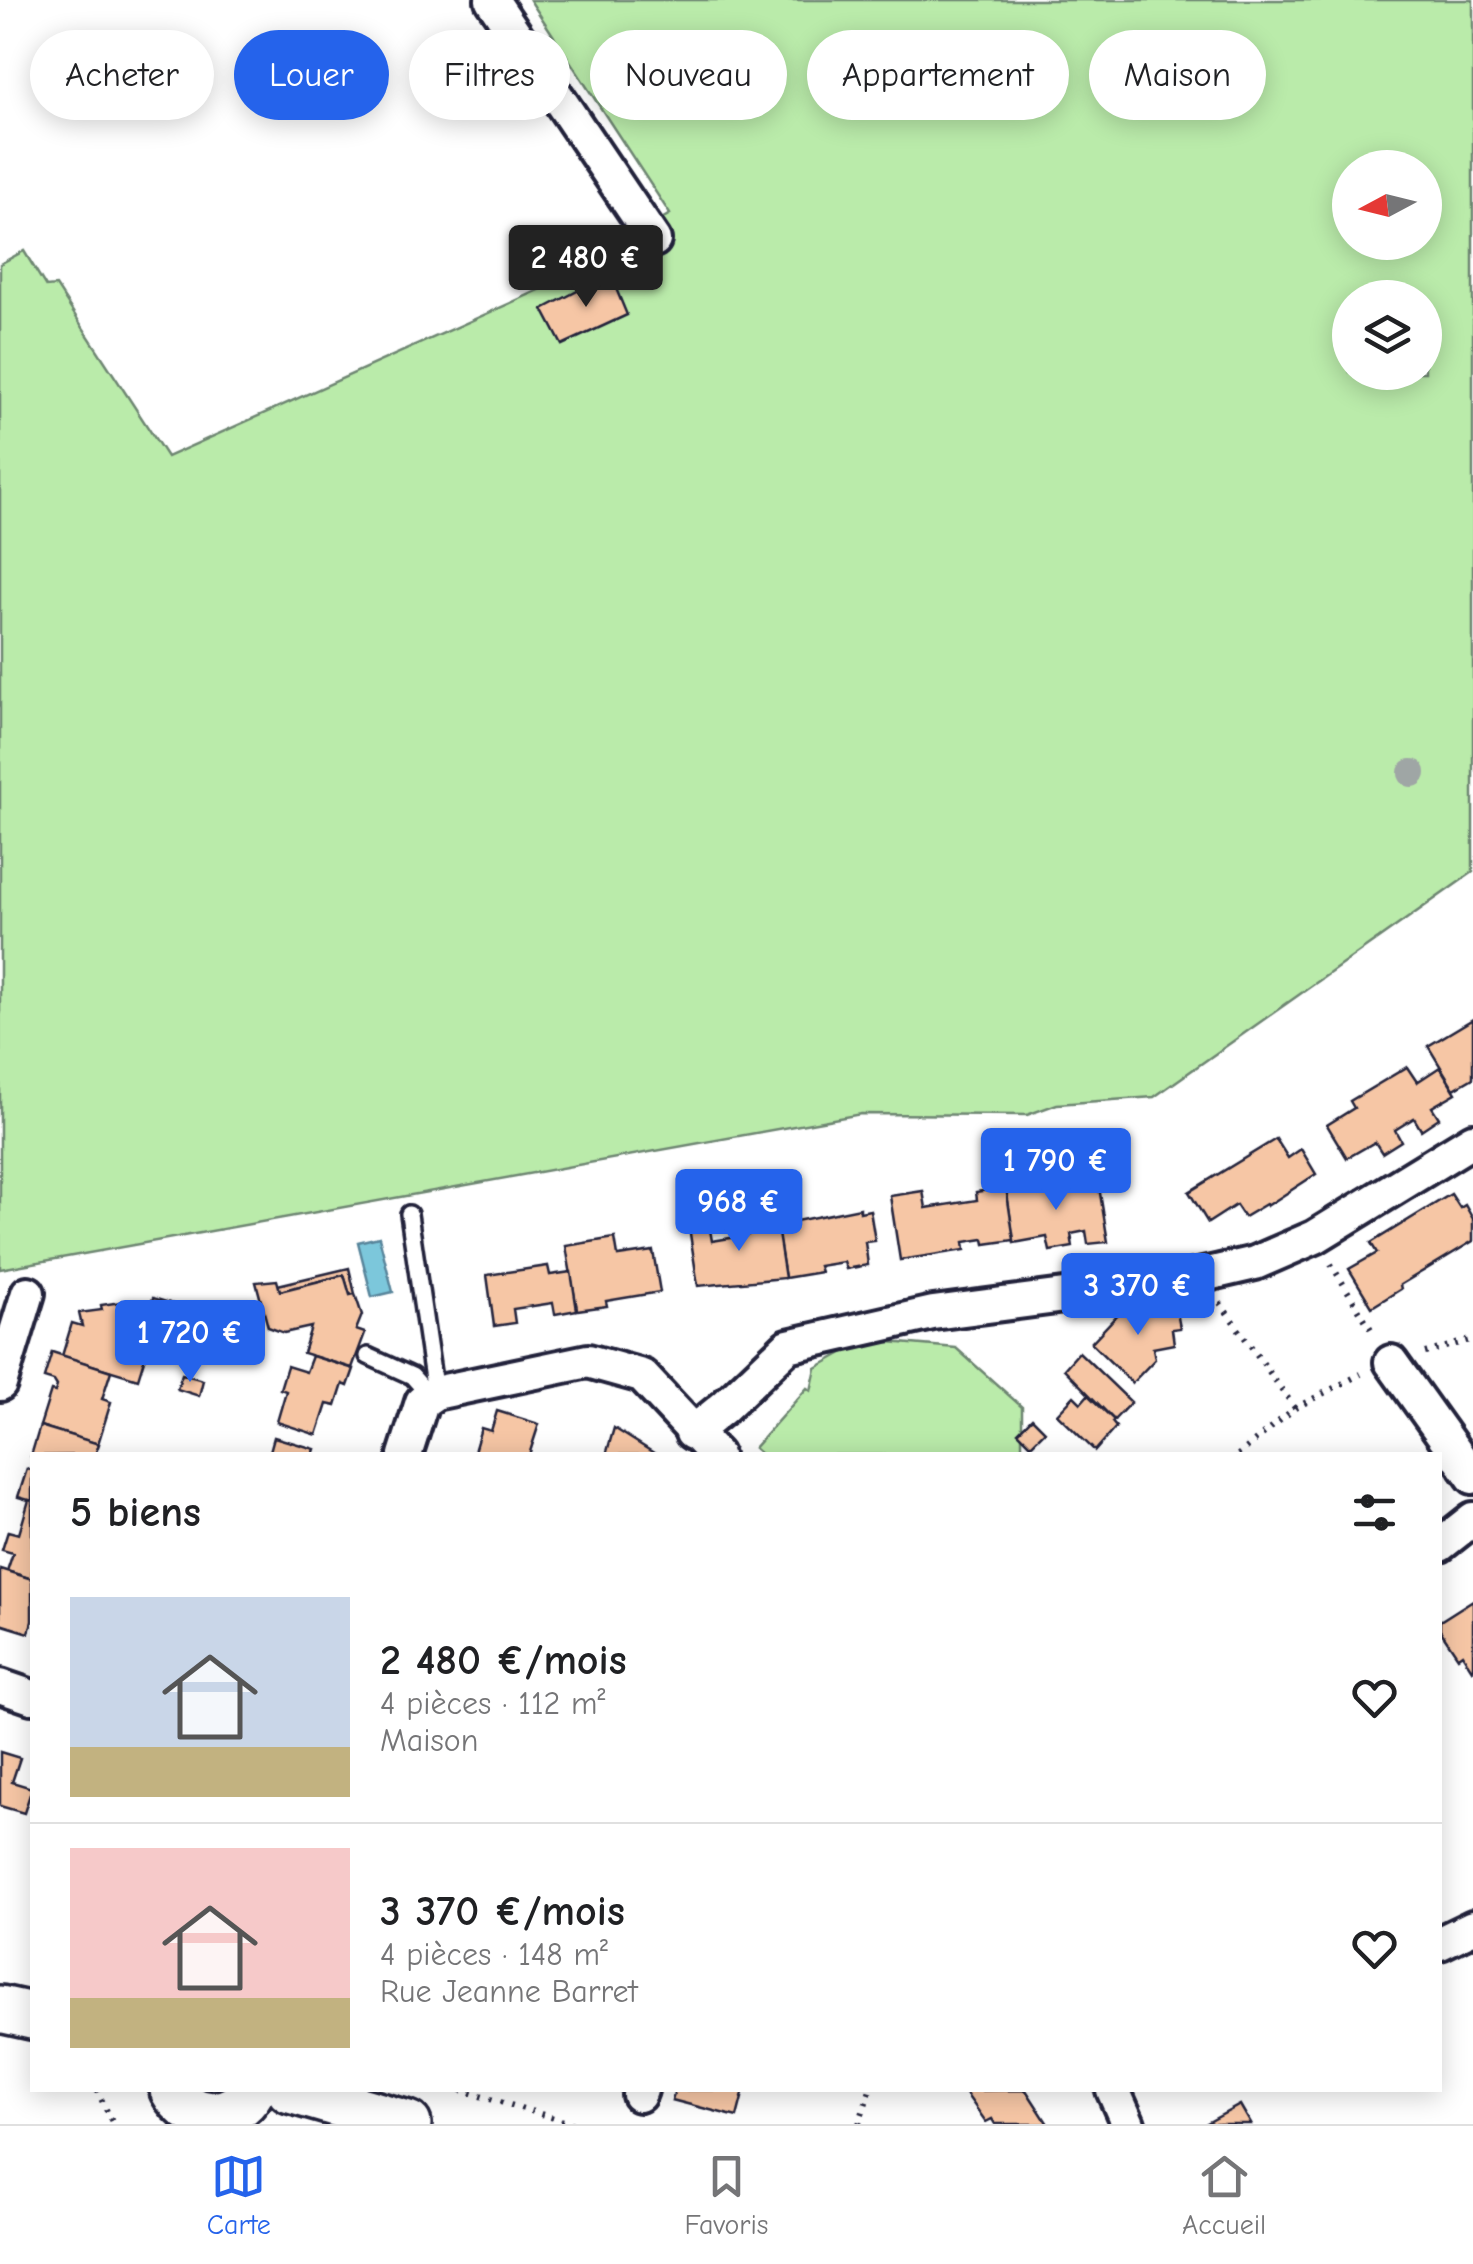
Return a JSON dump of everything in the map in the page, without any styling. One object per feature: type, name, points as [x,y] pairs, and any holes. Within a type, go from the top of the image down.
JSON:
[{"type":"street","points":[[492,0],[654,240]]},
{"type":"street","points":[[407,1452],[422,1402],[433,1394],[588,1362],[642,1376],[704,1444],[724,1407],[788,1346],[933,1313],[1201,1277],[1255,1263],[1314,1238],[1473,1140]]},
{"type":"street","points":[[0,1384],[28,1293]]},
{"type":"street","points":[[1391,1362],[1473,1477]]},
{"type":"street","points":[[1442,1543],[1473,1519]]},
{"type":"street","points":[[0,1686],[30,1696]]},
{"type":"street","points":[[1442,1942],[1473,1927]]},
{"type":"street","points":[[0,2009],[30,2016]]},
{"type":"street","points":[[188,2109],[212,2116],[227,2113],[240,2106],[250,2092]]},
{"type":"street","points":[[297,2092],[408,2124]]},
{"type":"street","points":[[1113,2092],[1128,2124]]},
{"type":"lane","points":[[410,1214],[433,1394]]},
{"type":"lane","points":[[368,1356],[412,1376],[433,1394]]},
{"type":"path","points":[[1314,1238],[1391,1362]]},
{"type":"path","points":[[1201,1277],[1295,1408]]},
{"type":"path","points":[[1242,1452],[1295,1408],[1337,1384],[1391,1362],[1473,1339]]},
{"type":"path","points":[[99,2092],[113,2124]]},
{"type":"path","points":[[467,2092],[574,2124]]},
{"type":"path","points":[[859,2124],[869,2092]]},
{"type":"green space","points":[[530,0],[1473,0],[1473,872],[1154,1097],[1057,1104],[1027,1115],[861,1114],[0,1269],[0,264],[24,251],[46,287],[56,286],[167,457],[544,288],[670,214],[609,120],[787,120],[787,30],[590,30],[590,92],[570,61],[570,30],[550,30]]},
{"type":"green space","points":[[866,1340],[956,1348],[1022,1407],[1022,1450],[759,1452],[754,1448],[807,1388],[811,1391],[816,1368]]},
{"type":"water","points":[[379,1237],[393,1292],[372,1297],[358,1242]]},
{"type":"building","points":[[610,274],[627,315],[562,345],[543,309]]},
{"type":"building","points":[[1473,1019],[1473,1078],[1454,1089],[1428,1046]]},
{"type":"building","points":[[1407,1067],[1417,1082],[1440,1067],[1456,1093],[1432,1107],[1439,1118],[1421,1130],[1414,1118],[1395,1130],[1401,1141],[1382,1153],[1375,1142],[1347,1158],[1327,1125],[1354,1108],[1350,1101]]},
{"type":"building","points":[[1276,1139],[1288,1158],[1301,1149],[1316,1174],[1244,1217],[1236,1205],[1208,1223],[1189,1192]]},
{"type":"building","points":[[1069,1177],[1071,1191],[1099,1187],[1108,1242],[1088,1244],[1086,1231],[1071,1234],[1073,1247],[1050,1251],[1047,1237],[1014,1243],[1006,1187]]},
{"type":"building","points":[[1006,1187],[1014,1240],[964,1242],[965,1250],[900,1260],[890,1196],[923,1191],[926,1208],[977,1200],[976,1192]]},
{"type":"building","points":[[1451,1194],[1460,1208],[1465,1205],[1473,1219],[1473,1241],[1400,1285],[1401,1289],[1372,1307],[1349,1269],[1377,1253],[1371,1243]]},
{"type":"building","points":[[860,1208],[860,1212],[870,1210],[875,1241],[865,1242],[868,1265],[846,1269],[844,1262],[819,1266],[821,1272],[785,1278],[776,1225]]},
{"type":"building","points":[[775,1214],[785,1278],[698,1286],[689,1227],[709,1224],[712,1241],[748,1235],[746,1218]]},
{"type":"building","points":[[615,1238],[618,1256],[653,1251],[660,1292],[577,1310],[566,1246]]},
{"type":"building","points":[[548,1266],[550,1275],[571,1272],[577,1310],[555,1314],[553,1303],[513,1309],[515,1323],[494,1326],[487,1275]]},
{"type":"building","points":[[349,1268],[355,1294],[350,1295],[344,1275],[280,1291],[278,1285]]},
{"type":"building","points":[[344,1275],[362,1315],[356,1330],[365,1333],[352,1368],[303,1353],[311,1327],[284,1333],[268,1327],[256,1282],[277,1280],[280,1291]]},
{"type":"building","points":[[153,1298],[183,1307],[171,1346],[146,1353],[138,1379],[62,1356],[72,1323],[82,1326],[79,1313],[128,1301],[128,1306],[151,1303]]},
{"type":"building","points":[[1175,1301],[1180,1328],[1172,1329],[1174,1344],[1153,1348],[1155,1359],[1132,1383],[1091,1343],[1122,1310]]},
{"type":"building","points":[[52,1352],[111,1371],[102,1399],[111,1402],[98,1444],[40,1426],[51,1391],[55,1392],[57,1386],[44,1378]]},
{"type":"building","points":[[1079,1352],[1131,1402],[1114,1420],[1064,1369]]},
{"type":"building","points":[[312,1356],[354,1369],[348,1386],[343,1384],[336,1406],[327,1404],[317,1435],[277,1422],[286,1391],[280,1389],[287,1366],[306,1372]]},
{"type":"building","points":[[182,1374],[203,1380],[199,1396],[177,1389]]},
{"type":"building","points":[[1088,1395],[1114,1420],[1116,1427],[1095,1451],[1057,1414],[1074,1396],[1081,1403]]},
{"type":"building","points":[[497,1411],[539,1424],[530,1452],[474,1452],[481,1428],[491,1431]]},
{"type":"building","points":[[1032,1418],[1045,1431],[1031,1445],[1018,1432]]},
{"type":"building","points":[[40,1426],[99,1444],[96,1452],[32,1452]]},
{"type":"building","points":[[614,1428],[652,1452],[607,1452]]},
{"type":"building","points":[[274,1437],[315,1449],[314,1452],[270,1452]]},
{"type":"building","points":[[27,1469],[30,1470],[30,1500],[18,1497]]},
{"type":"building","points":[[29,1500],[30,1578],[7,1571],[13,1553],[2,1550],[8,1531],[19,1534]]},
{"type":"building","points":[[0,1569],[30,1578],[30,1629],[29,1633],[0,1624]]},
{"type":"building","points":[[1473,1600],[1472,1670],[1442,1633],[1442,1620]]},
{"type":"building","points":[[0,1752],[20,1758],[12,1782],[30,1787],[30,1794],[24,1813],[0,1806]]},
{"type":"building","points":[[674,2092],[743,2092],[737,2117],[672,2100]]},
{"type":"building","points":[[965,2092],[1027,2092],[1048,2124],[995,2124],[992,2119],[986,2122]]},
{"type":"building","points":[[1240,2105],[1251,2124],[1207,2123]]}]
